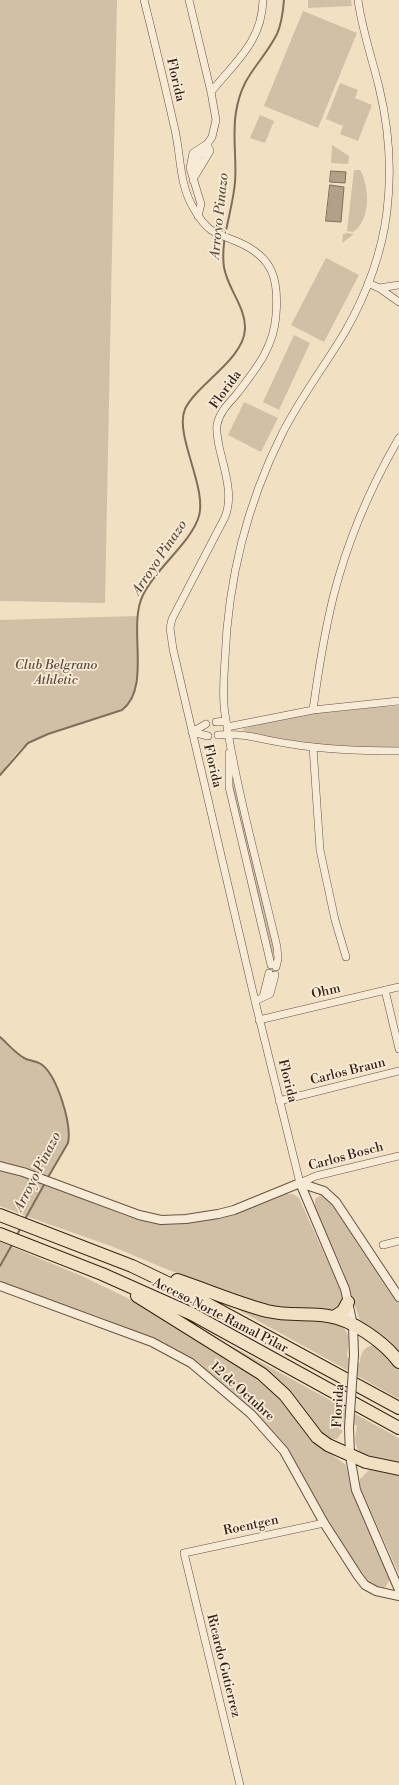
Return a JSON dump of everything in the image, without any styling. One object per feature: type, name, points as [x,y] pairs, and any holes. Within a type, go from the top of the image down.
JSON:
[{"type":"highway","name":"Acceso Norte Ramal Pilar","points":[[2,1215],[132,1266],[208,1303],[399,1408]]},
{"type":"highway","name":"Acceso Norte Ramal Pilar","points":[[0,1234],[102,1274],[198,1317],[399,1428]]},
{"type":"highway","points":[[132,1266],[267,1311],[287,1314],[334,1317],[353,1325],[379,1341],[399,1362]]},
{"type":"highway","points":[[102,1274],[262,1374],[285,1395],[317,1437],[336,1450],[366,1462],[399,1469]]},
{"type":"highway","points":[[334,1317],[343,1311],[348,1302]]},
{"type":"street","name":"Florida","points":[[144,0],[175,132],[183,183],[190,203],[198,216],[208,227],[218,234],[231,238],[257,251],[268,264],[275,282],[276,317],[273,335],[266,353],[259,366],[224,409],[218,421],[217,434],[229,495],[229,507],[225,518],[176,610],[171,623],[173,650],[279,1101],[300,1183],[345,1289],[353,1325],[354,1355],[349,1427],[350,1456],[353,1479],[360,1500],[399,1590]]},
{"type":"street","points":[[189,0],[211,92],[216,120],[215,129],[208,144],[196,162],[193,180],[201,204],[198,216]]},
{"type":"street","points":[[211,92],[249,48],[260,24],[263,0]]},
{"type":"street","points":[[255,1000],[270,994],[273,970],[278,954],[224,707],[224,675],[229,607],[239,552],[255,497],[271,457],[290,419],[311,383],[344,334],[368,283],[380,244],[386,215],[389,152],[383,103],[363,27],[358,0]]},
{"type":"street","points":[[368,283],[379,288],[399,302]]},
{"type":"street","points":[[379,288],[399,285]]},
{"type":"street","points":[[313,710],[324,637],[343,561],[360,515],[399,438]]},
{"type":"street","points":[[218,735],[228,730],[313,710],[399,702]]},
{"type":"street","points":[[216,722],[228,730],[313,747],[344,750],[399,751]]},
{"type":"street","points":[[192,732],[206,724]]},
{"type":"street","points":[[228,730],[229,787],[273,970]]},
{"type":"street","points":[[192,732],[208,736]]},
{"type":"street","points":[[313,747],[315,797],[321,856],[334,920],[346,957]]},
{"type":"street","points":[[269,956],[278,954]]},
{"type":"street","name":"Ohm","points":[[260,1020],[399,986]]},
{"type":"street","points":[[384,990],[399,1049]]},
{"type":"street","name":"Carlos Braun","points":[[279,1101],[399,1071]]},
{"type":"street","name":"Carlos Bosch","points":[[300,1183],[316,1176],[399,1156]]},
{"type":"street","points":[[0,1166],[23,1172],[139,1215],[161,1220],[201,1217],[234,1210],[300,1183],[324,1191],[333,1198],[399,1297]]},
{"type":"street","points":[[383,1245],[399,1241]]},
{"type":"street","name":"12 de Octubre","points":[[3,1287],[152,1342],[191,1363],[238,1402],[263,1426],[284,1451],[324,1523],[365,1585],[376,1591],[399,1596]]},
{"type":"street","name":"Roentgen","points":[[184,1554],[324,1523]]},
{"type":"street","name":"Ricardo Gutierrez","points":[[184,1554],[240,1785]]},
{"type":"green space","points":[[0,0],[117,0],[105,603],[0,601]]},
{"type":"green space","points":[[308,0],[351,0],[352,6],[308,8]]},
{"type":"green space","points":[[303,11],[357,33],[318,128],[264,106]]},
{"type":"green space","points":[[340,83],[358,90],[355,98],[372,105],[358,141],[340,134],[343,126],[326,119]]},
{"type":"green space","points":[[260,115],[274,121],[265,143],[250,138]]},
{"type":"green space","points":[[332,145],[349,156],[348,164],[331,163]]},
{"type":"green space","points":[[354,170],[360,170],[363,177],[366,185],[367,203],[363,220],[359,227],[353,232],[347,231]]},
{"type":"green space","points":[[343,234],[354,234],[342,243]]},
{"type":"green space","points":[[326,258],[359,275],[324,342],[291,325]]},
{"type":"green space","points":[[294,335],[310,343],[279,410],[263,402]]},
{"type":"green space","points":[[244,402],[278,418],[261,452],[228,435]]},
{"type":"green space","name":"Club Belgrano Athletic","points":[[137,616],[138,671],[135,693],[131,701],[125,707],[114,713],[52,733],[28,743],[16,753],[0,775],[0,620]]},
{"type":"green space","points":[[399,706],[399,749],[342,747],[285,740],[247,733],[242,729],[280,719],[320,712]]},
{"type":"green space","points":[[233,780],[276,951],[274,954],[271,952],[233,793]]},
{"type":"green space","points":[[0,1037],[19,1055],[41,1064],[47,1070],[53,1078],[62,1100],[68,1124],[68,1143],[46,1180],[0,1166]]},
{"type":"green space","points":[[0,1170],[23,1176],[131,1218],[156,1223],[178,1224],[215,1219],[257,1206],[283,1194],[293,1194],[299,1198],[339,1287],[343,1299],[340,1308],[320,1313],[293,1310],[261,1303],[226,1292],[108,1245],[0,1206]]},
{"type":"green space","points":[[321,1195],[330,1200],[399,1303],[399,1355],[387,1340],[365,1325],[359,1318],[343,1270],[315,1208],[315,1199]]},
{"type":"green space","points":[[0,1242],[84,1277],[156,1312],[268,1385],[293,1413],[306,1433],[316,1443],[346,1465],[349,1479],[359,1507],[370,1535],[389,1575],[390,1579],[386,1587],[376,1586],[371,1583],[353,1562],[279,1439],[256,1413],[219,1381],[194,1362],[160,1341],[100,1317],[0,1282]]},
{"type":"green space","points":[[210,1294],[333,1322],[339,1325],[347,1332],[349,1340],[347,1357],[360,1363],[363,1351],[374,1345],[399,1367],[399,1399]]},
{"type":"green space","points":[[224,1342],[399,1438],[399,1465],[370,1458],[360,1452],[356,1443],[357,1426],[344,1419],[342,1432],[337,1439],[329,1439],[323,1435],[223,1344]]},
{"type":"green space","points":[[369,1470],[399,1474],[399,1574],[360,1487],[360,1479]]},
{"type":"shaded area","points":[[331,171],[346,172],[345,183],[330,182]]},
{"type":"shaded area","points":[[330,185],[344,187],[341,222],[326,221]]},
{"type":"waterway","name":"Arroyo Pinazo","points":[[0,775],[28,743],[48,734],[122,710],[131,700],[136,687],[138,672],[137,623],[143,595],[156,575],[189,536],[199,516],[199,491],[187,446],[183,420],[185,409],[191,400],[199,390],[229,361],[243,340],[245,321],[240,305],[226,275],[223,256],[225,235],[235,182],[234,139],[236,112],[239,99],[247,79],[271,45],[279,30],[284,0]]},
{"type":"waterway","name":"Arroyo Pinazo","points":[[0,1037],[19,1055],[41,1064],[47,1070],[53,1078],[62,1100],[68,1124],[68,1143],[47,1179]]},
{"type":"waterway","name":"Arroyo Pinazo","points":[[25,1219],[45,1183]]},
{"type":"waterway","name":"Arroyo Pinazo","points":[[17,1235],[21,1227]]},
{"type":"waterway","name":"Arroyo Pinazo","points":[[0,1266],[13,1243]]}]
